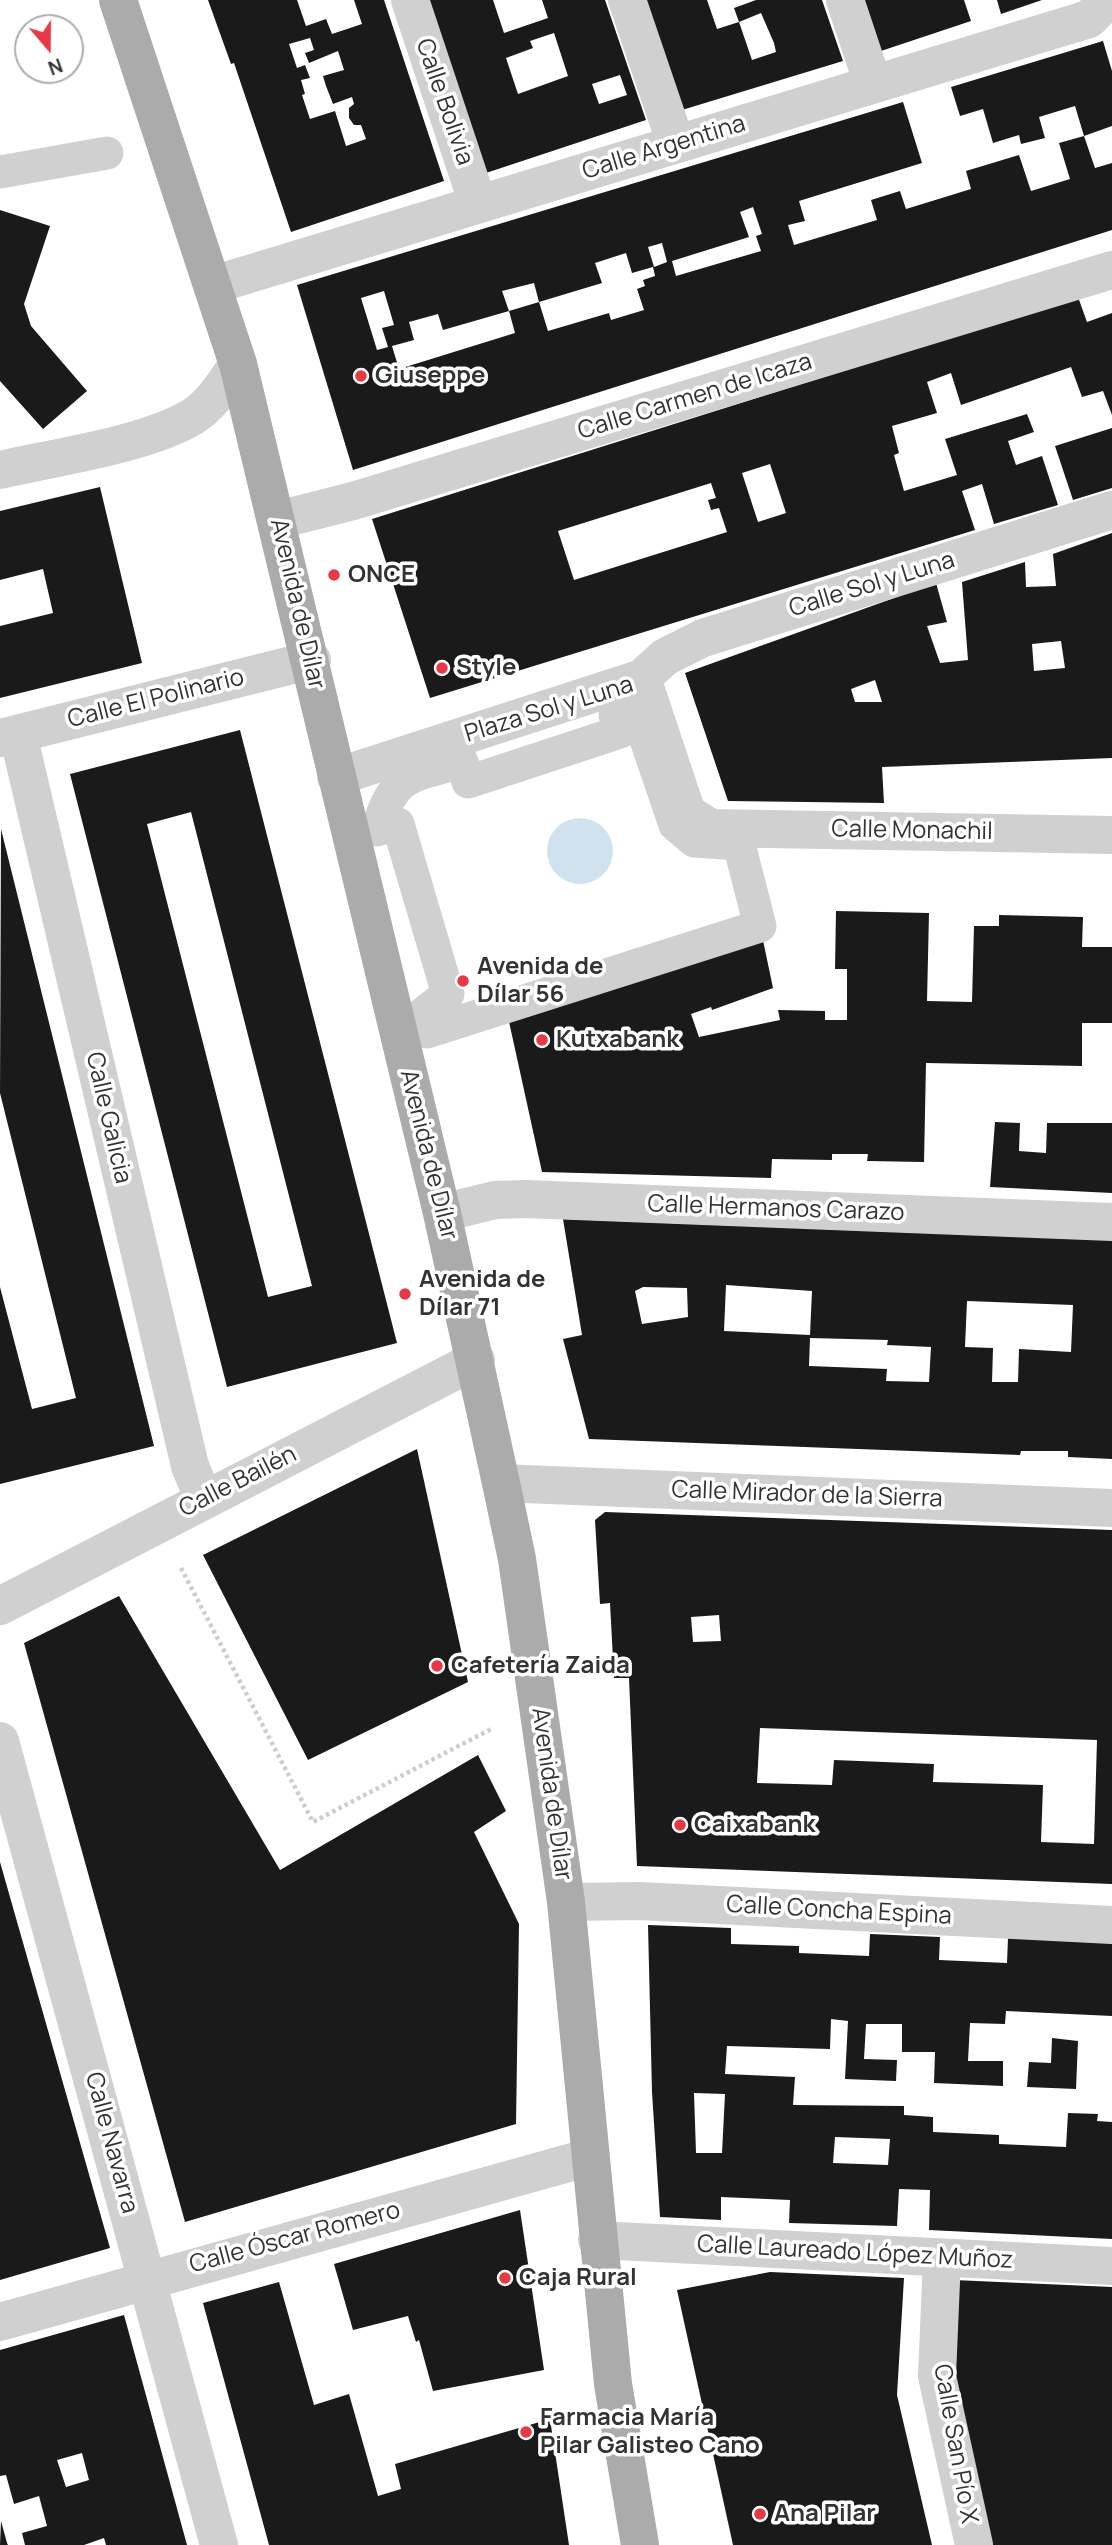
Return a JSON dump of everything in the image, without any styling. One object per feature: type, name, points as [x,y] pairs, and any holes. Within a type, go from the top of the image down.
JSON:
[{"type":"main road","name":"Avenida de Dílar","points":[[118,0],[238,364],[278,520],[312,660],[336,777],[476,1360],[517,1559],[566,1902],[613,2384],[640,2545]]},
{"type":"street","name":"Calle Bolivia","points":[[410,0],[478,204]]},
{"type":"street","points":[[628,0],[676,144]]},
{"type":"street","points":[[845,0],[873,84]]},
{"type":"street","name":"Calle Argentina","points":[[212,285],[1089,19],[1108,0]]},
{"type":"street","points":[[0,172],[107,153]]},
{"type":"street","name":"Calle Carmen de Icaza","points":[[278,520],[353,501],[1112,270]]},
{"type":"street","points":[[0,470],[154,435],[194,416],[217,395],[238,364]]},
{"type":"street","name":"Calle Sol y Luna","points":[[642,678],[665,657],[703,638],[1112,510]]},
{"type":"street","name":"Calle El Polinario","points":[[9,736],[312,660]]},
{"type":"street","name":"Plaza Sol y Luna","points":[[336,777],[642,678],[687,813],[712,828]]},
{"type":"street","name":"Plaza Sol y Luna","points":[[615,715],[633,717],[642,728],[675,825],[694,841],[739,844],[760,926],[427,1032],[421,1015],[448,994],[398,824],[377,830],[386,801],[400,782],[420,774],[462,762],[468,782],[620,732],[615,715]]},
{"type":"street","name":"Calle Galicia","points":[[9,736],[190,1466],[204,1500]]},
{"type":"street","name":"Calle Monachil","points":[[712,828],[1112,835]]},
{"type":"street","name":"Calle Hermanos Carazo","points":[[442,1213],[495,1200],[525,1199],[1112,1222]]},
{"type":"street","name":"Calle Bailén","points":[[0,1606],[476,1360]]},
{"type":"street","name":"Calle Mirador de la Sierra","points":[[501,1483],[1112,1508]]},
{"type":"street","name":"Calle Navarra","points":[[0,1741],[219,2545]]},
{"type":"street","name":"Calle Concha Espina","points":[[566,1902],[639,1901],[1112,1925]]},
{"type":"street","name":"Calle Óscar Romero","points":[[0,2322],[590,2157]]},
{"type":"street","name":"Calle Laureado López Muñoz","points":[[597,2240],[1112,2266]]},
{"type":"street","name":"Calle San Pío X","points":[[942,2258],[937,2376],[974,2545]]},
{"type":"path","points":[[176,1559],[313,1822],[496,1726]]},
{"type":"water","points":[[573,818],[587,818],[599,823],[608,832],[613,851],[611,864],[604,875],[587,884],[573,884],[561,879],[552,870],[547,858],[547,844],[552,832],[561,823]]},
{"type":"building","points":[[208,0],[297,0],[306,26],[326,19],[332,34],[362,24],[354,0],[384,0],[444,181],[291,232],[234,63],[231,64]],"holes":[[[310,38],[314,50],[305,53],[309,63],[338,51],[344,70],[323,76],[326,86],[333,104],[352,97],[354,104],[349,108],[349,118],[354,125],[361,125],[366,139],[346,146],[335,111],[310,119],[302,95],[305,94],[301,80],[310,78],[305,65],[297,68],[289,44]]]},
{"type":"building","points":[[428,0],[493,0],[504,33],[548,18],[542,0],[605,0],[646,120],[486,173]],"holes":[[[554,33],[568,76],[518,94],[506,58],[533,48],[530,41]],[[620,75],[627,95],[599,104],[592,84]]]},
{"type":"building","points":[[645,0],[707,0],[717,29],[739,22],[734,8],[756,0],[822,0],[843,61],[682,110]],"holes":[[[761,13],[776,52],[752,60],[739,22]]]},
{"type":"building","points":[[864,0],[964,0],[971,21],[881,51]]},
{"type":"building","points":[[997,0],[1042,0],[1001,14]]},
{"type":"building","points":[[1103,41],[1112,71],[1112,126],[1084,136],[1075,106],[1039,117],[1045,138],[1021,144],[1019,135],[993,143],[983,109],[960,116],[951,87]]},
{"type":"building","points":[[903,102],[922,163],[799,201],[805,221],[788,225],[794,245],[877,220],[871,200],[900,191],[906,209],[971,189],[966,171],[1019,155],[1031,191],[1070,179],[1059,143],[1084,136],[1095,168],[1112,163],[1112,230],[353,470],[297,285]],"holes":[[[753,207],[762,234],[756,236],[761,251],[676,276],[672,261],[749,237],[740,212]],[[662,243],[667,262],[654,267],[648,247]],[[626,253],[632,273],[653,267],[655,276],[643,280],[645,286],[637,289],[644,310],[611,320],[609,313],[548,331],[539,302],[602,283],[595,263]],[[534,283],[539,302],[509,311],[502,291]],[[384,291],[394,325],[382,328],[388,347],[377,350],[361,298]],[[509,311],[515,333],[399,369],[392,346],[414,340],[409,322],[438,314],[443,330]]]},
{"type":"building","points":[[0,210],[50,226],[24,304],[31,326],[87,391],[43,429],[0,381]]},
{"type":"building","points":[[1078,297],[1087,322],[1112,313],[1112,415],[1103,391],[1082,397],[1071,367],[961,405],[951,373],[927,382],[937,413],[892,426],[899,453],[894,455],[904,491],[957,475],[945,439],[1027,414],[1034,432],[1008,441],[1016,465],[1042,456],[1058,505],[994,524],[982,484],[962,491],[975,530],[430,698],[372,519]],"holes":[[[770,464],[786,513],[758,522],[742,473]],[[711,483],[716,498],[708,500],[711,510],[719,508],[727,532],[574,580],[558,531]]]},
{"type":"building","points":[[1112,428],[1112,488],[1073,500],[1055,446]]},
{"type":"building","points":[[100,487],[142,663],[0,698],[0,626],[53,613],[43,569],[0,580],[0,511]]},
{"type":"building","points":[[1112,533],[1112,758],[882,767],[884,803],[728,801],[685,673],[936,583],[947,622],[927,626],[940,663],[968,660],[962,582],[1025,562],[1026,587],[1056,586],[1053,554]],"holes":[[[1061,641],[1065,668],[1034,671],[1032,644]],[[875,680],[882,702],[855,702],[851,689]]]},
{"type":"building","points":[[240,730],[397,1343],[227,1387],[70,774]],"holes":[[[191,812],[312,1286],[268,1297],[147,824]]]},
{"type":"building","points":[[1,829],[154,1446],[0,1484],[0,1287],[32,1409],[76,1398],[0,1093]]},
{"type":"building","points":[[836,911],[929,913],[927,1001],[972,1002],[974,926],[999,926],[999,915],[1083,917],[1082,947],[1112,947],[1112,1023],[1082,1023],[1082,1066],[926,1063],[924,1162],[867,1161],[868,1154],[832,1154],[832,1160],[772,1159],[771,1178],[542,1172],[506,1008],[760,926],[773,988],[712,1010],[711,1007],[691,1014],[699,1037],[780,1020],[778,1010],[825,1011],[825,1020],[847,1020],[847,969],[835,969]]},
{"type":"building","points":[[995,1122],[1020,1123],[1019,1151],[1046,1153],[1047,1123],[1112,1123],[1112,1193],[990,1187]]},
{"type":"building","points":[[563,1219],[1112,1240],[1112,1459],[1068,1457],[1068,1451],[1021,1451],[1020,1455],[589,1439],[563,1339],[582,1335]],"holes":[[[726,1285],[812,1291],[810,1335],[724,1331]],[[643,1287],[687,1288],[688,1317],[642,1324],[635,1291]],[[967,1301],[1073,1305],[1071,1352],[1019,1349],[1018,1382],[992,1382],[993,1348],[965,1347]],[[810,1338],[888,1340],[887,1345],[931,1347],[929,1382],[886,1381],[887,1369],[809,1366]]]},
{"type":"building","points":[[417,1449],[468,1682],[308,1760],[203,1555]]},
{"type":"building","points":[[605,1512],[1112,1530],[1112,1884],[637,1866],[629,1678],[614,1678],[610,1603],[600,1604],[595,1520]],"holes":[[[719,1615],[721,1641],[693,1642],[691,1617]],[[760,1728],[1097,1740],[1094,1844],[1041,1842],[1043,1785],[933,1782],[934,1764],[834,1760],[832,1785],[757,1783]]]},
{"type":"building","points":[[119,1596],[280,1870],[478,1755],[506,1811],[474,1832],[519,1924],[516,2124],[185,2222],[24,1643]]},
{"type":"building","points":[[0,1862],[110,2248],[0,2280]]},
{"type":"building","points":[[648,1925],[731,1928],[731,1944],[799,1946],[799,1953],[869,1956],[870,1934],[940,1937],[939,1960],[1007,1963],[1008,1938],[1112,1943],[1112,2016],[1006,2011],[1005,2024],[970,2023],[968,2061],[1003,2061],[1003,2086],[934,2083],[935,2052],[902,2052],[902,2024],[866,2024],[864,2059],[897,2060],[896,2081],[845,2079],[848,2021],[831,2019],[830,2049],[727,2046],[725,2074],[795,2077],[793,2105],[904,2106],[904,2115],[933,2117],[933,2132],[999,2135],[999,2144],[1066,2147],[1068,2113],[1098,2114],[1097,2121],[1112,2122],[1112,2239],[929,2230],[930,2190],[899,2189],[897,2226],[789,2223],[790,2200],[721,2197],[721,2220],[660,2217],[652,2092]],"holes":[[[694,2093],[725,2094],[722,2153],[696,2153]],[[835,2137],[890,2139],[888,2165],[833,2163]]]},
{"type":"building","points":[[1052,2038],[1078,2041],[1076,2089],[1027,2087],[1029,2062],[1051,2063]]},
{"type":"building","points":[[520,2210],[544,2370],[433,2391],[419,2340],[416,2342],[408,2316],[353,2330],[334,2264]]},
{"type":"building","points":[[770,2272],[904,2278],[897,2395],[932,2545],[733,2545],[677,2290]]},
{"type":"building","points":[[954,2280],[1112,2287],[1112,2545],[990,2545],[950,2375]]},
{"type":"building","points":[[279,2282],[314,2405],[349,2394],[378,2496],[401,2489],[395,2464],[550,2419],[569,2545],[269,2545],[203,2303]]},
{"type":"building","points":[[124,2315],[187,2545],[106,2545],[104,2538],[84,2545],[25,2545],[22,2533],[47,2526],[39,2496],[14,2504],[6,2475],[0,2476],[0,2350]],"holes":[[[82,2453],[89,2480],[66,2487],[57,2460]]]},
{"type":"building","points":[[1,2521],[7,2543],[8,2545],[0,2545]]},
{"type":"place","name":"Giuseppe","points":[[361,376]]},
{"type":"place","name":"ONCE","points":[[334,575]]},
{"type":"place","name":"Style","points":[[442,668]]},
{"type":"place","name":"Avenida de Dílar 56","points":[[463,981]]},
{"type":"place","name":"Kutxabank","points":[[542,1040]]},
{"type":"place","name":"Avenida de Dílar 71","points":[[405,1294]]},
{"type":"place","name":"Cafetería Zaida","points":[[437,1666]]},
{"type":"place","name":"Caixabank","points":[[680,1825]]},
{"type":"place","name":"Caja Rural","points":[[505,2278]]},
{"type":"place","name":"Farmacia María Pilar Galisteo Cano","points":[[526,2432]]},
{"type":"place","name":"Ana Pilar","points":[[760,2514]]}]
